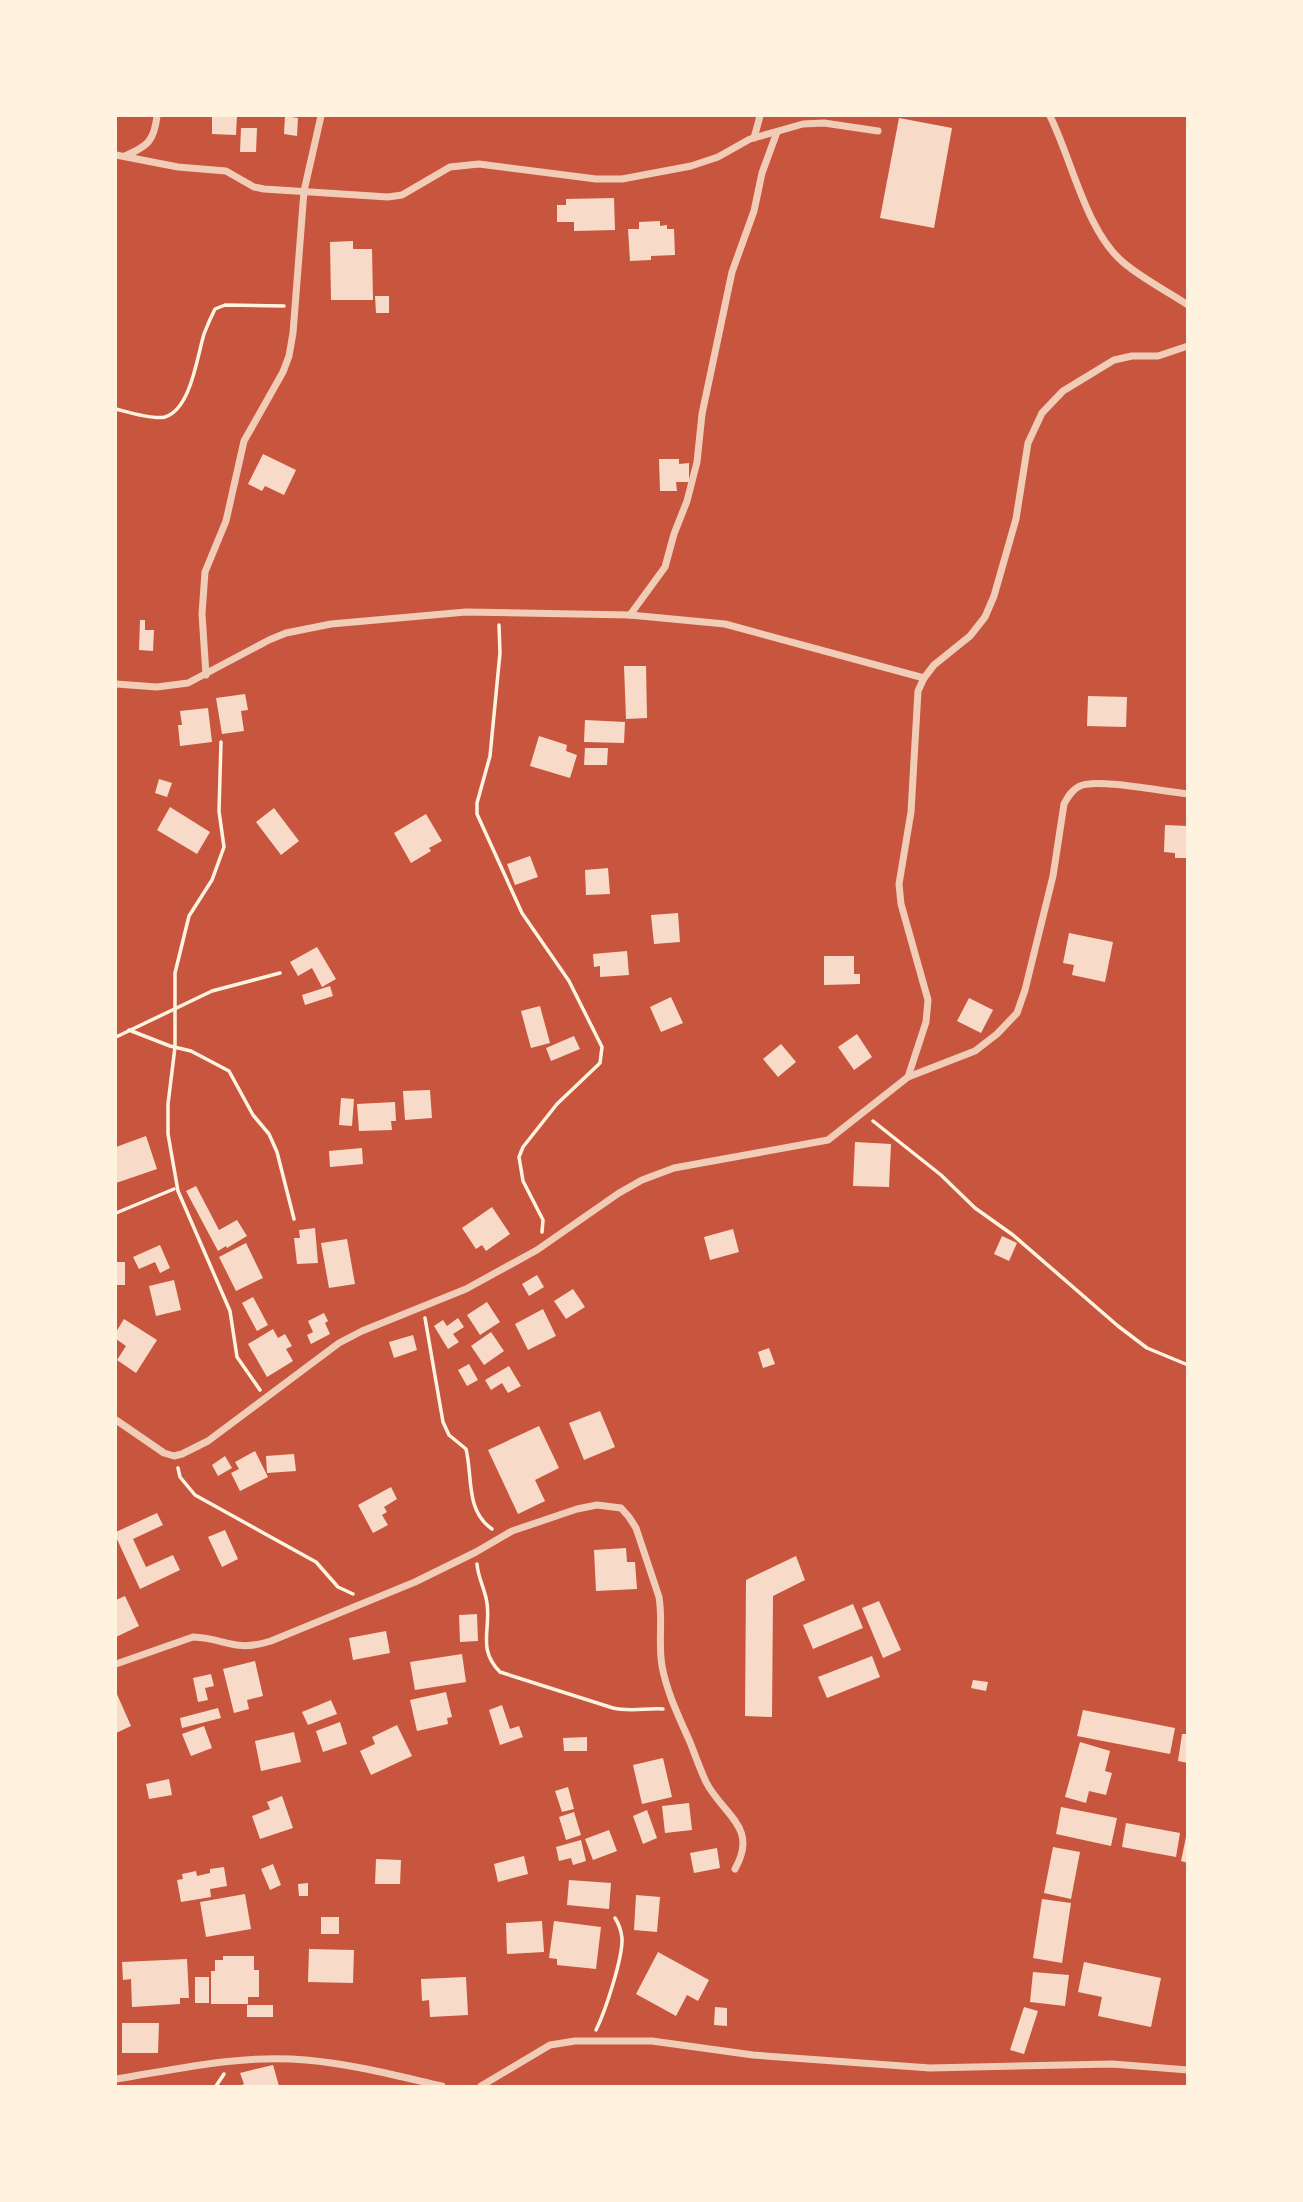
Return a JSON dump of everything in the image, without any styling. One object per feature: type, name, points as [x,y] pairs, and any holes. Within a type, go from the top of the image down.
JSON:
[{"type":"street","points":[[120,156],[148,144],[157,116]]},
{"type":"street","points":[[206,675],[202,622],[205,572],[226,521],[244,441],[283,372],[289,356],[304,191],[321,116]]},
{"type":"street","points":[[754,138],[760,116]]},
{"type":"street","points":[[1049,116],[1089,213],[1105,241],[1123,262],[1188,305]]},
{"type":"street","points":[[120,156],[178,167],[226,171],[254,187],[388,197],[402,195],[450,167],[479,164],[596,179],[622,179],[691,166],[718,157],[754,138],[803,124],[824,123],[878,131]]},
{"type":"street","points":[[630,615],[665,567],[687,501],[697,462],[702,414],[732,272],[754,211],[762,173],[777,132]]},
{"type":"street","points":[[908,1077],[926,1022],[928,1000],[901,904],[899,884],[911,811],[918,691],[934,665],[970,636],[990,606],[1016,519],[1028,443],[1042,413],[1063,391],[1114,360],[1132,356],[1157,356],[1188,346]]},
{"type":"street","points":[[116,684],[175,686],[206,675],[270,640],[331,624],[466,612],[630,615],[725,624],[924,678]]},
{"type":"street","points":[[116,1420],[164,1453],[174,1456],[195,1449],[339,1343],[466,1289],[537,1250],[618,1193],[642,1180],[674,1168],[828,1140],[908,1077],[975,1051],[997,1034],[1017,1013],[1053,876],[1064,804],[1069,794],[1080,786],[1104,783],[1188,794]]},
{"type":"street","points":[[116,1664],[193,1637],[234,1646],[256,1646],[407,1585],[476,1552],[512,1531],[577,1509],[597,1505],[621,1508],[636,1528],[659,1597],[659,1643],[663,1668],[676,1710],[707,1784],[738,1823],[745,1846],[736,1870]]},
{"type":"street","points":[[481,2087],[550,2045],[590,2041],[652,2041],[753,2055],[930,2068],[1112,2064],[1188,2070]]},
{"type":"street","points":[[116,2079],[232,2060],[305,2060],[381,2072],[442,2087]]},
{"type":"path","points":[[116,409],[164,417],[179,407],[189,389],[205,332],[215,309],[225,305],[293,307]]},
{"type":"path","points":[[497,612],[501,638],[496,697],[489,756],[477,803],[477,814],[522,913],[569,981],[602,1047],[600,1063],[557,1104],[523,1147],[519,1157],[523,1181],[543,1220],[537,1250]]},
{"type":"path","points":[[221,742],[219,811],[224,847],[212,880],[189,916],[175,972],[175,1047],[167,1121],[178,1191],[230,1311],[237,1357],[265,1397]]},
{"type":"path","points":[[116,1037],[212,991],[280,972]]},
{"type":"path","points":[[129,1030],[191,1051],[229,1071],[277,1152],[294,1219]]},
{"type":"path","points":[[863,1113],[941,1175],[975,1208],[1013,1235],[1118,1326],[1147,1348],[1188,1366]]},
{"type":"path","points":[[116,1213],[174,1189]]},
{"type":"path","points":[[424,1306],[443,1422],[449,1435],[466,1449],[478,1517],[502,1536]]},
{"type":"path","points":[[174,1456],[180,1477],[195,1494],[316,1562],[338,1587],[367,1601]]},
{"type":"path","points":[[476,1552],[479,1579],[487,1602],[487,1651],[491,1664],[500,1672],[613,1709],[676,1710]]},
{"type":"path","points":[[590,2041],[607,2007],[622,1943],[620,1926],[614,1918]]},
{"type":"building","points":[[212,116],[237,116],[236,135],[212,134]]},
{"type":"building","points":[[285,116],[298,118],[297,136],[284,134]]},
{"type":"building","points":[[899,118],[952,128],[934,228],[880,218]]},
{"type":"building","points":[[241,128],[257,128],[256,152],[240,152]]},
{"type":"building","points":[[614,198],[615,230],[574,231],[574,222],[557,222],[557,205],[566,205],[566,199]]},
{"type":"building","points":[[660,221],[660,226],[667,225],[667,229],[674,229],[675,255],[651,256],[651,260],[630,261],[628,229],[639,229],[639,222]]},
{"type":"building","points":[[353,241],[353,249],[372,249],[373,300],[331,300],[330,242]]},
{"type":"building","points":[[375,296],[389,296],[389,313],[376,313]]},
{"type":"building","points":[[263,454],[296,470],[284,495],[265,486],[262,491],[248,484]]},
{"type":"building","points":[[659,459],[679,459],[679,464],[689,463],[689,482],[676,482],[677,491],[660,491]]},
{"type":"building","points":[[140,620],[145,620],[145,630],[154,630],[153,651],[139,650]]},
{"type":"building","points":[[624,666],[646,666],[647,718],[626,719]]},
{"type":"building","points":[[245,694],[248,710],[241,711],[244,731],[222,734],[216,698]]},
{"type":"building","points":[[1088,696],[1127,697],[1126,727],[1087,726]]},
{"type":"building","points":[[208,708],[212,742],[180,746],[180,711]]},
{"type":"building","points":[[585,720],[625,722],[624,743],[584,742]]},
{"type":"building","points":[[539,736],[567,745],[566,751],[577,755],[570,778],[530,766]]},
{"type":"building","points":[[585,748],[608,748],[607,765],[584,765]]},
{"type":"building","points":[[159,779],[172,783],[167,797],[155,793]]},
{"type":"building","points":[[170,807],[210,832],[197,854],[157,830]]},
{"type":"building","points":[[274,808],[299,841],[281,855],[256,822]]},
{"type":"building","points":[[426,814],[442,841],[411,863],[394,833]]},
{"type":"building","points":[[1165,825],[1188,826],[1188,858],[1175,858],[1175,853],[1164,852]]},
{"type":"building","points":[[530,856],[538,877],[515,885],[507,864]]},
{"type":"building","points":[[608,868],[610,894],[586,895],[585,870]]},
{"type":"building","points":[[678,913],[680,942],[654,944],[651,915]]},
{"type":"building","points":[[1069,933],[1113,942],[1105,982],[1072,975],[1074,965],[1063,963]]},
{"type":"building","points":[[317,947],[336,979],[322,987],[312,968],[298,976],[290,962]]},
{"type":"building","points":[[627,951],[629,975],[600,977],[600,966],[594,967],[593,954]]},
{"type":"building","points":[[824,956],[854,956],[854,974],[860,974],[860,984],[824,985]]},
{"type":"building","points":[[330,986],[333,996],[305,1005],[302,995]]},
{"type":"building","points":[[671,997],[683,1023],[661,1032],[650,1007]]},
{"type":"building","points":[[969,998],[993,1010],[981,1033],[957,1021]]},
{"type":"building","points":[[540,1006],[550,1043],[531,1048],[521,1011]]},
{"type":"building","points":[[857,1034],[872,1057],[854,1070],[838,1047]]},
{"type":"building","points":[[574,1036],[580,1049],[551,1061],[546,1048]]},
{"type":"building","points":[[781,1044],[796,1062],[778,1077],[763,1059]]},
{"type":"building","points":[[430,1090],[432,1118],[405,1120],[403,1091]]},
{"type":"building","points":[[341,1098],[354,1099],[352,1126],[339,1125]]},
{"type":"building","points":[[395,1102],[396,1121],[391,1121],[392,1130],[359,1131],[357,1104]]},
{"type":"building","points":[[146,1136],[157,1169],[116,1183],[116,1147]]},
{"type":"building","points":[[855,1142],[891,1144],[889,1187],[853,1186]]},
{"type":"building","points":[[362,1148],[363,1164],[330,1167],[329,1151]]},
{"type":"building","points":[[196,1186],[219,1230],[237,1220],[247,1236],[218,1251],[186,1191]]},
{"type":"building","points":[[492,1207],[510,1234],[486,1251],[482,1245],[476,1249],[462,1228]]},
{"type":"building","points":[[315,1228],[318,1263],[297,1264],[294,1238],[300,1238],[299,1230]]},
{"type":"building","points":[[733,1229],[739,1252],[710,1260],[704,1237]]},
{"type":"building","points":[[1002,1236],[1017,1243],[1009,1261],[994,1254]]},
{"type":"building","points":[[347,1239],[355,1284],[329,1288],[321,1243]]},
{"type":"building","points":[[246,1243],[263,1278],[236,1291],[219,1257]]},
{"type":"building","points":[[160,1245],[170,1268],[160,1273],[155,1262],[139,1269],[133,1257]]},
{"type":"building","points":[[116,1262],[125,1262],[125,1285],[116,1285]]},
{"type":"building","points":[[537,1275],[544,1287],[529,1296],[522,1284]]},
{"type":"building","points":[[174,1280],[181,1310],[156,1316],[149,1286]]},
{"type":"building","points":[[573,1289],[585,1307],[566,1319],[554,1301]]},
{"type":"building","points":[[253,1297],[268,1325],[257,1331],[242,1303]]},
{"type":"building","points":[[487,1302],[500,1322],[480,1335],[467,1315]]},
{"type":"building","points":[[543,1309],[556,1336],[528,1350],[515,1324]]},
{"type":"building","points":[[324,1313],[330,1334],[311,1344],[307,1335],[313,1332],[308,1321]]},
{"type":"building","points":[[458,1318],[464,1327],[453,1334],[459,1342],[448,1349],[434,1326],[443,1320],[447,1326]]},
{"type":"building","points":[[124,1319],[157,1340],[136,1373],[117,1360],[126,1346],[116,1339],[116,1332]]},
{"type":"building","points":[[273,1329],[278,1338],[285,1334],[292,1346],[286,1349],[293,1361],[267,1377],[248,1344]]},
{"type":"building","points":[[491,1332],[504,1351],[484,1365],[471,1346]]},
{"type":"building","points":[[413,1335],[417,1350],[394,1358],[389,1342]]},
{"type":"building","points":[[769,1348],[775,1364],[763,1368],[758,1352]]},
{"type":"building","points":[[469,1364],[478,1380],[467,1386],[458,1370]]},
{"type":"building","points":[[509,1366],[521,1386],[508,1393],[502,1383],[491,1390],[485,1380]]},
{"type":"building","points":[[600,1411],[615,1447],[584,1460],[569,1423]]},
{"type":"building","points":[[539,1426],[559,1468],[535,1480],[545,1501],[518,1514],[488,1450]]},
{"type":"building","points":[[255,1451],[268,1477],[240,1491],[231,1473],[239,1469],[235,1462]]},
{"type":"building","points":[[294,1454],[296,1471],[267,1473],[266,1456]]},
{"type":"building","points":[[225,1456],[232,1468],[218,1476],[212,1465]]},
{"type":"building","points":[[391,1487],[397,1499],[384,1507],[387,1512],[382,1515],[388,1525],[373,1533],[358,1505]]},
{"type":"building","points":[[157,1513],[163,1525],[133,1539],[146,1567],[173,1555],[180,1570],[140,1589],[116,1532]]},
{"type":"building","points":[[225,1530],[238,1559],[222,1567],[208,1537]]},
{"type":"building","points":[[626,1548],[627,1562],[635,1562],[637,1589],[596,1591],[594,1550]]},
{"type":"building","points":[[796,1556],[805,1580],[773,1596],[772,1717],[745,1716],[746,1580]]},
{"type":"building","points":[[125,1596],[139,1626],[116,1637],[116,1600]]},
{"type":"building","points":[[879,1601],[901,1650],[883,1658],[862,1608]]},
{"type":"building","points":[[853,1604],[863,1628],[813,1649],[803,1625]]},
{"type":"building","points":[[477,1614],[478,1641],[460,1642],[459,1615]]},
{"type":"building","points":[[386,1631],[390,1653],[353,1660],[349,1638]]},
{"type":"building","points":[[462,1654],[466,1682],[415,1690],[410,1662]]},
{"type":"building","points":[[872,1656],[880,1677],[827,1698],[818,1677]]},
{"type":"building","points":[[255,1661],[263,1696],[247,1700],[249,1709],[234,1713],[223,1669]]},
{"type":"building","points":[[211,1674],[214,1686],[205,1688],[208,1700],[198,1702],[193,1678]]},
{"type":"building","points":[[973,1680],[988,1682],[986,1691],[971,1688]]},
{"type":"building","points":[[116,1692],[131,1726],[116,1733]]},
{"type":"building","points":[[446,1692],[452,1717],[447,1718],[448,1724],[417,1731],[410,1700]]},
{"type":"building","points":[[331,1700],[337,1714],[308,1725],[302,1712]]},
{"type":"building","points":[[502,1705],[510,1729],[519,1726],[523,1737],[500,1745],[489,1710]]},
{"type":"building","points":[[218,1708],[221,1718],[182,1728],[180,1718]]},
{"type":"building","points":[[1083,1710],[1175,1728],[1170,1754],[1077,1736]]},
{"type":"building","points":[[340,1722],[347,1744],[323,1752],[316,1731]]},
{"type":"building","points":[[397,1725],[412,1756],[371,1775],[360,1751],[375,1744],[372,1737]]},
{"type":"building","points":[[204,1726],[212,1748],[191,1756],[182,1734]]},
{"type":"building","points":[[294,1732],[301,1762],[261,1771],[255,1741]]},
{"type":"building","points":[[1182,1734],[1188,1734],[1188,1763],[1178,1761]]},
{"type":"building","points":[[587,1737],[587,1751],[564,1751],[563,1738]]},
{"type":"building","points":[[1080,1742],[1110,1751],[1105,1771],[1112,1773],[1106,1795],[1089,1791],[1086,1803],[1065,1797]]},
{"type":"building","points":[[663,1758],[672,1797],[642,1804],[633,1765]]},
{"type":"building","points":[[169,1779],[172,1795],[149,1799],[146,1784]]},
{"type":"building","points":[[568,1787],[574,1809],[562,1812],[555,1791]]},
{"type":"building","points":[[282,1796],[293,1828],[260,1839],[252,1816],[270,1809],[267,1802]]},
{"type":"building","points":[[689,1803],[692,1830],[665,1833],[662,1806]]},
{"type":"building","points":[[1061,1807],[1117,1818],[1111,1846],[1056,1834]]},
{"type":"building","points":[[647,1810],[657,1838],[643,1844],[633,1816]]},
{"type":"building","points":[[574,1812],[581,1835],[566,1840],[559,1817]]},
{"type":"building","points":[[1126,1823],[1180,1833],[1176,1857],[1122,1847]]},
{"type":"building","points":[[609,1830],[617,1851],[593,1860],[585,1839]]},
{"type":"building","points":[[1188,1837],[1188,1863],[1181,1861]]},
{"type":"building","points":[[581,1840],[586,1861],[573,1865],[571,1858],[559,1861],[556,1847]]},
{"type":"building","points":[[1053,1847],[1080,1852],[1071,1899],[1044,1893]]},
{"type":"building","points":[[717,1848],[720,1868],[694,1873],[690,1853]]},
{"type":"building","points":[[524,1856],[528,1874],[498,1882],[494,1864]]},
{"type":"building","points":[[376,1859],[401,1860],[400,1884],[375,1884]]},
{"type":"building","points":[[273,1864],[281,1885],[270,1890],[261,1869]]},
{"type":"building","points":[[224,1867],[227,1886],[210,1889],[211,1897],[181,1902],[177,1880],[183,1879],[182,1874],[196,1871],[197,1876],[210,1873],[210,1869]]},
{"type":"building","points":[[569,1880],[611,1883],[609,1909],[567,1905]]},
{"type":"building","points":[[308,1883],[308,1896],[299,1896],[298,1884]]},
{"type":"building","points":[[245,1894],[251,1929],[206,1937],[200,1902]]},
{"type":"building","points":[[636,1895],[660,1897],[657,1932],[634,1930]]},
{"type":"building","points":[[1042,1899],[1071,1903],[1062,1963],[1033,1958]]},
{"type":"building","points":[[321,1917],[339,1917],[339,1934],[321,1934]]},
{"type":"building","points":[[542,1921],[544,1952],[507,1954],[506,1923]]},
{"type":"building","points":[[554,1921],[601,1927],[596,1969],[557,1965],[557,1959],[549,1958]]},
{"type":"building","points":[[309,1949],[354,1950],[353,1983],[308,1982]]},
{"type":"building","points":[[658,1952],[709,1980],[698,2001],[687,1995],[676,2016],[636,1994]]},
{"type":"building","points":[[223,1956],[254,1956],[254,1970],[259,1970],[259,1997],[248,1997],[248,2004],[211,2004],[211,1971],[215,1971],[215,1960],[223,1960]]},
{"type":"building","points":[[187,1959],[189,1998],[180,1998],[180,2004],[132,2007],[131,1979],[123,1980],[122,1962]]},
{"type":"building","points":[[1084,1962],[1161,1978],[1151,2027],[1098,2016],[1102,1997],[1078,1992]]},
{"type":"building","points":[[1033,1972],[1069,1975],[1065,2006],[1030,2002]]},
{"type":"building","points":[[195,1977],[209,1977],[209,2003],[195,2003]]},
{"type":"building","points":[[466,1977],[468,2015],[430,2017],[429,2000],[422,2001],[421,1979]]},
{"type":"building","points":[[247,2005],[273,2005],[273,2017],[247,2017]]},
{"type":"building","points":[[715,2007],[727,2008],[727,2026],[714,2025]]},
{"type":"building","points":[[1024,2007],[1038,2011],[1024,2054],[1010,2050]]},
{"type":"building","points":[[122,2023],[159,2023],[158,2053],[122,2053]]},
{"type":"building","points":[[273,2065],[279,2086],[239,2086],[244,2084],[240,2073]]}]
